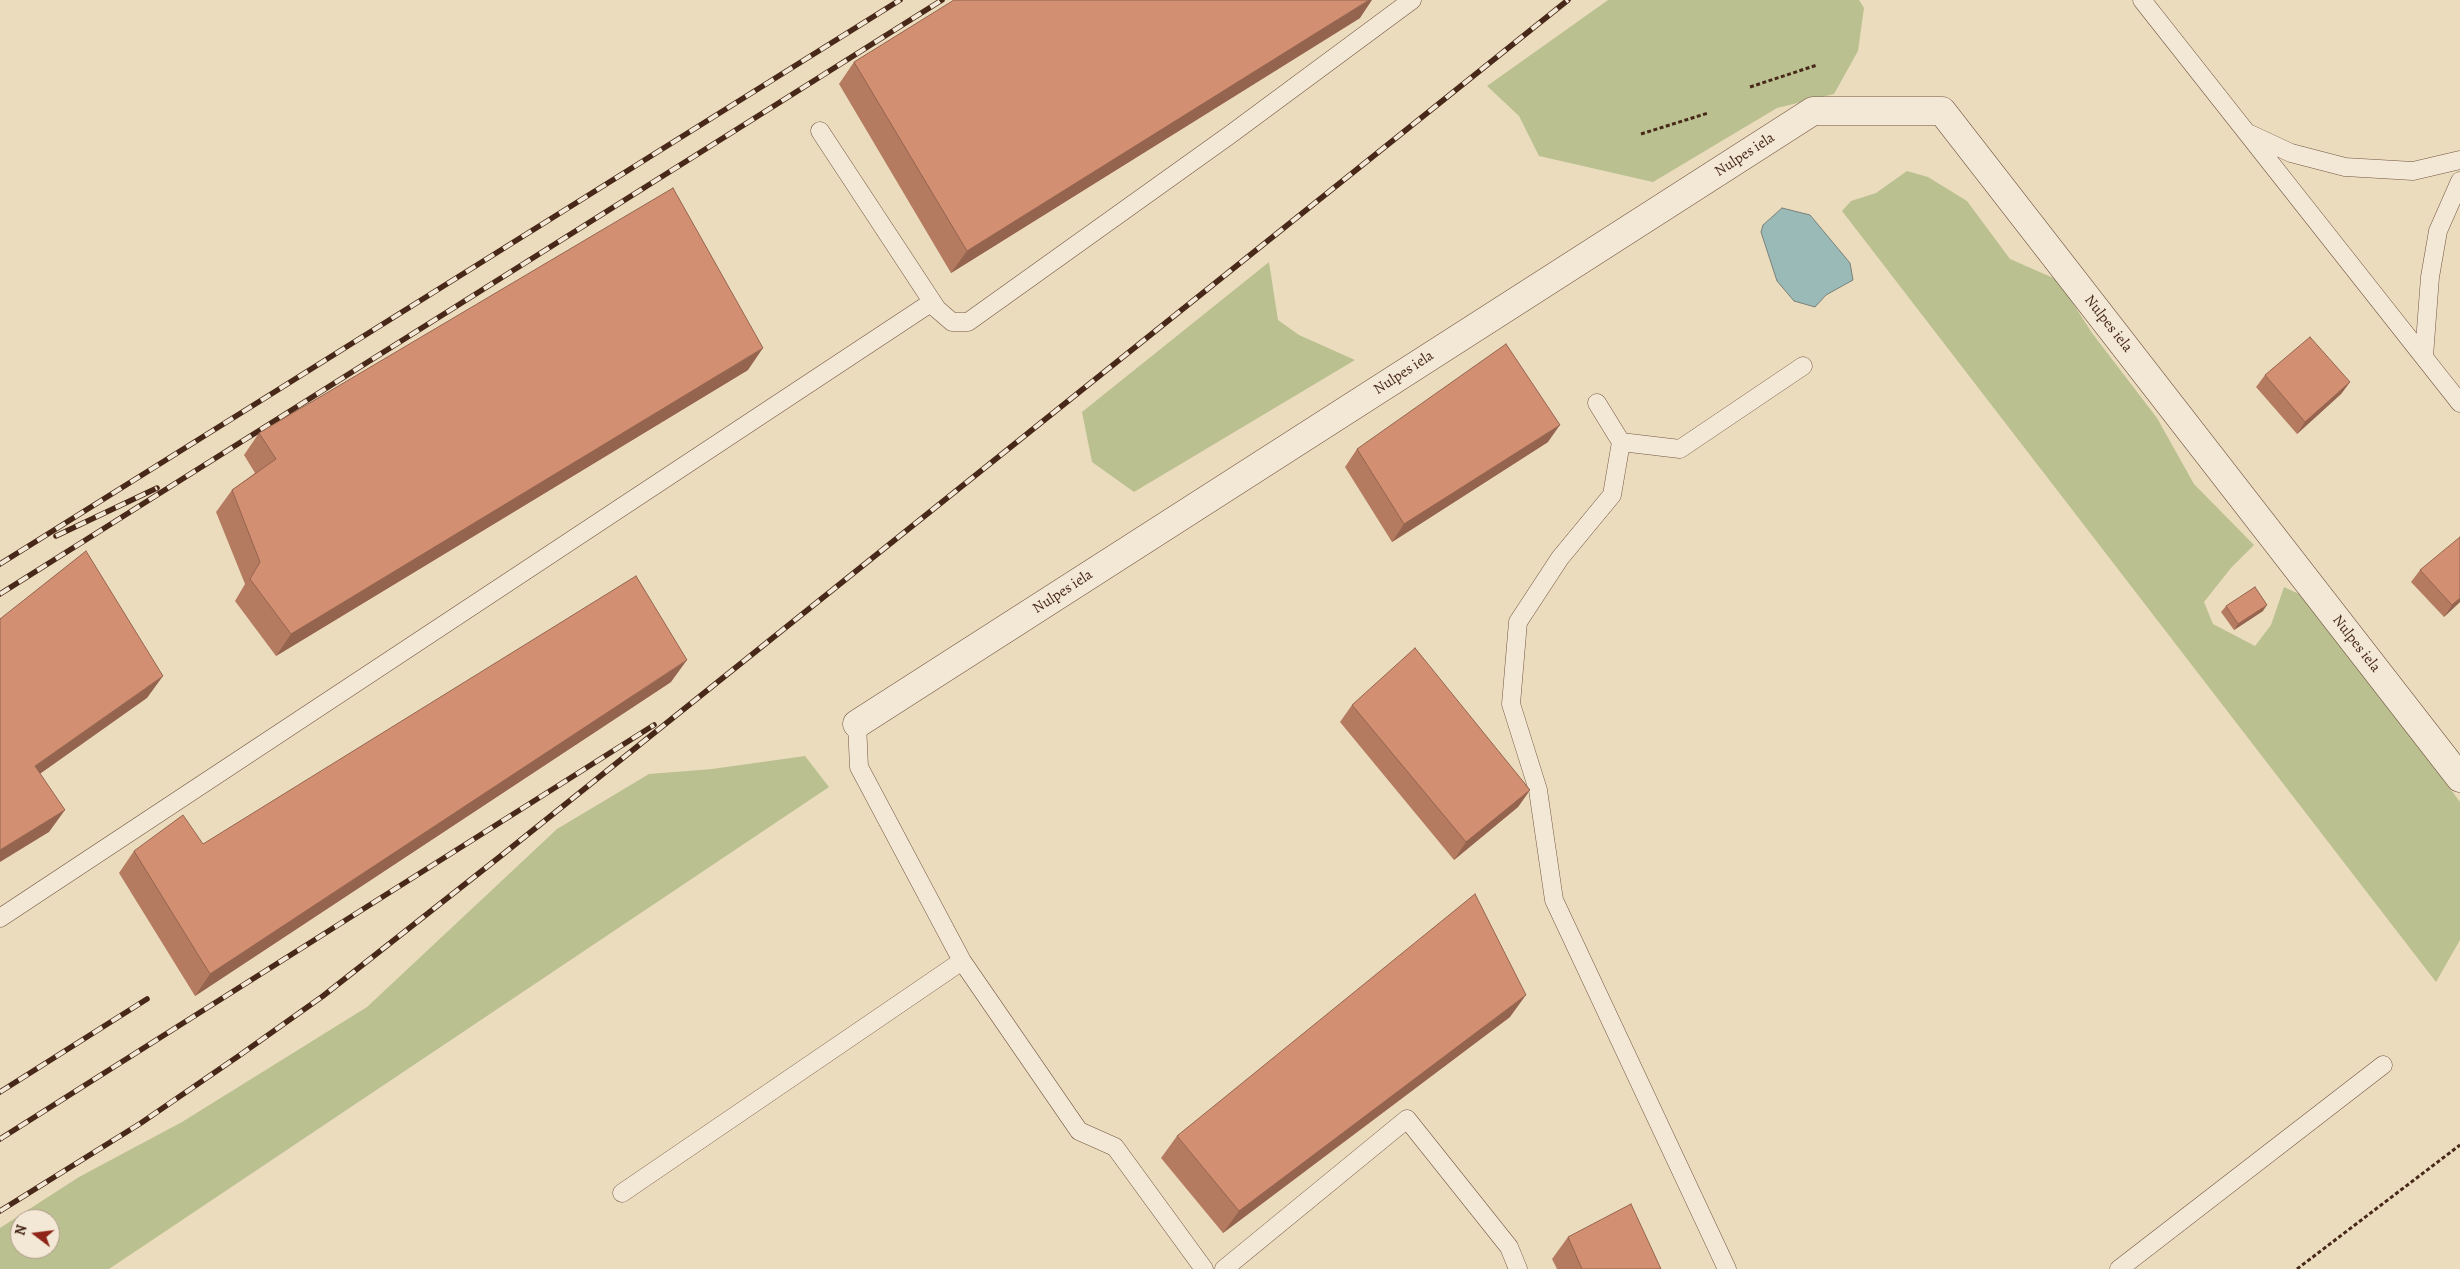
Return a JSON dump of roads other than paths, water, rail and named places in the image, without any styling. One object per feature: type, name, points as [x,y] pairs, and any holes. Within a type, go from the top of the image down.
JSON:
[{"type":"street","name":"Nulpes iela","points":[[857,724],[1813,111],[1942,111],[2460,778]]},
{"type":"lane","points":[[820,131],[937,309],[952,322],[968,322],[1231,134],[1412,0]]},
{"type":"lane","points":[[2142,0],[2460,403]]},
{"type":"lane","points":[[2246,132],[2291,153],[2346,167],[2413,171],[2460,160]]},
{"type":"lane","points":[[2424,356],[2430,277],[2438,232],[2460,181]]},
{"type":"lane","points":[[0,918],[932,302]]},
{"type":"lane","points":[[1620,442],[1680,449],[1803,366]]},
{"type":"lane","points":[[1597,402],[1620,442],[1612,495],[1560,558],[1518,622],[1511,704],[1538,790],[1554,900],[1727,1269]]},
{"type":"lane","points":[[857,724],[859,767],[962,961],[1078,1131],[1115,1147],[1204,1269]]},
{"type":"lane","points":[[622,1193],[962,961]]},
{"type":"lane","points":[[2119,1269],[2383,1065]]},
{"type":"lane","points":[[1224,1269],[1407,1119],[1509,1247],[1518,1269]]},
{"type":"water","points":[[1782,208],[1810,215],[1850,263],[1853,280],[1826,295],[1815,307],[1794,301],[1777,281],[1761,232],[1763,225]]},
{"type":"railway","points":[[0,564],[900,0]]},
{"type":"railway","points":[[0,594],[942,0]]},
{"type":"railway","points":[[0,1211],[141,1123],[323,996],[502,855],[1568,0]]},
{"type":"railway","points":[[56,536],[157,488]]},
{"type":"railway","points":[[0,1139],[654,725]]},
{"type":"railway","points":[[0,1092],[147,999]]}]
